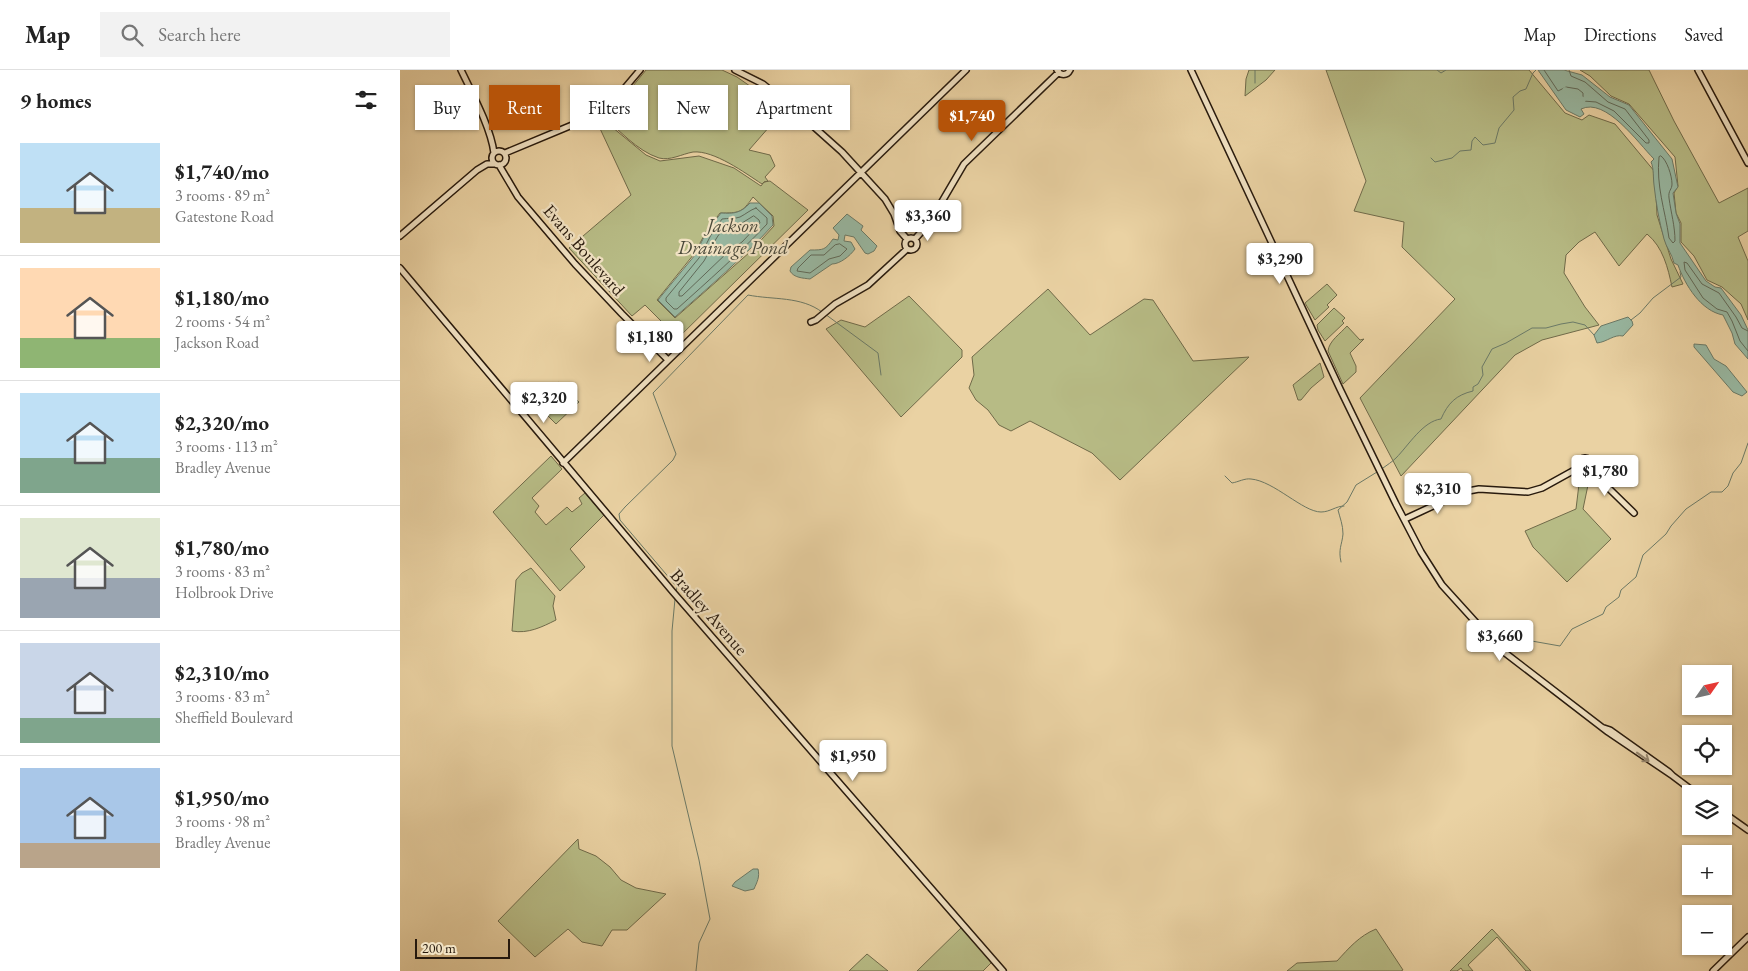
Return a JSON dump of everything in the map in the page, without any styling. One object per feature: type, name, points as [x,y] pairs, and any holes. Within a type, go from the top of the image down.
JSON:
[{"type":"main road","name":"Evans Boulevard","points":[[461,70],[493,145],[497,159],[518,197],[575,264],[668,360]]},
{"type":"main road","points":[[400,236],[477,170],[530,142],[577,123],[618,96],[640,70]]},
{"type":"main road","points":[[735,70],[763,84],[828,138],[885,199],[900,231],[907,239]]},
{"type":"main road","points":[[563,463],[966,70]]},
{"type":"main road","points":[[915,239],[930,222],[964,164],[1058,71],[1065,74],[1070,70]]},
{"type":"main road","points":[[1191,70],[1340,389],[1396,504],[1405,518],[1421,552],[1442,586],[1500,649],[1604,728],[1685,785]]},
{"type":"main road","points":[[1698,70],[1748,163]]},
{"type":"main road","points":[[497,159],[506,155]]},
{"type":"main road","points":[[907,239],[915,239]]},
{"type":"main road","points":[[906,249],[905,243],[907,239]]},
{"type":"main road","points":[[906,249],[916,249],[918,243],[915,239]]},
{"type":"main road","points":[[811,322],[835,304],[868,285],[906,249]]},
{"type":"main road","name":"Bradley Avenue","points":[[400,268],[686,608],[1003,971]]},
{"type":"main road","points":[[1580,467],[1580,462],[1585,458],[1591,462],[1589,468]]},
{"type":"main road","points":[[1405,518],[1463,492],[1479,489],[1528,492],[1542,488],[1580,467]]},
{"type":"main road","points":[[1580,467],[1585,470],[1589,468]]},
{"type":"main road","points":[[1589,468],[1634,513]]},
{"type":"main road","points":[[1732,819],[1748,830]]},
{"type":"main road","points":[[1713,971],[1748,937]]},
{"type":"green space","points":[[646,70],[722,70],[748,85],[738,85],[738,130],[766,130],[749,150],[770,155],[775,166],[765,177],[768,181],[762,184],[720,158],[701,152],[663,159],[651,155],[635,145],[618,130],[648,130],[648,85],[634,85]]},
{"type":"green space","points":[[1249,70],[1275,70],[1266,80],[1245,96],[1246,79]]},
{"type":"green space","points":[[1326,70],[1529,70],[1565,113],[1582,120],[1589,115],[1615,124],[1655,172],[1657,215],[1671,259],[1683,284],[1672,287],[1667,265],[1661,251],[1647,234],[1619,266],[1595,232],[1579,242],[1566,255],[1564,273],[1585,307],[1599,325],[1542,340],[1515,355],[1401,476],[1360,398],[1455,299],[1402,247],[1404,222],[1354,211],[1366,181]]},
{"type":"green space","points":[[1580,70],[1649,70],[1674,121],[1719,203],[1748,188],[1748,231],[1738,237],[1748,261],[1748,320],[1741,304],[1722,287],[1707,280],[1694,256],[1681,242],[1681,223],[1676,213],[1674,193],[1678,186],[1675,157],[1629,104],[1611,96],[1590,76]]},
{"type":"green space","points":[[601,130],[616,130],[646,155],[660,161],[699,156],[734,168],[761,186],[764,182],[770,181],[808,210],[678,338],[645,305],[632,316],[569,248],[631,195]],"holes":[[[753,197],[773,216],[774,226],[750,252],[675,318],[657,300],[694,254],[706,232],[720,213],[740,211]]]},
{"type":"green space","points":[[1327,284],[1337,295],[1327,305],[1329,307],[1315,320],[1305,303]]},
{"type":"green space","points":[[1048,289],[1090,335],[1144,299],[1153,300],[1193,361],[1249,357],[1120,480],[1092,453],[1030,421],[1011,431],[999,425],[988,410],[976,400],[969,388],[974,375],[972,357]]},
{"type":"green space","points":[[909,296],[962,350],[962,357],[901,417],[826,329],[841,320],[865,327]]},
{"type":"green space","points":[[1334,308],[1345,318],[1342,321],[1344,323],[1325,341],[1317,325]]},
{"type":"green space","points":[[1347,326],[1360,340],[1364,339],[1350,353],[1356,366],[1356,372],[1343,384],[1328,351],[1333,341]]},
{"type":"green space","points":[[1320,363],[1324,377],[1301,400],[1298,400],[1293,385]]},
{"type":"green space","points":[[559,382],[579,402],[556,424],[535,403]]},
{"type":"green space","points":[[551,456],[562,469],[532,498],[539,506],[535,512],[546,525],[567,507],[572,512],[582,504],[579,498],[585,493],[604,515],[570,549],[585,567],[560,591],[493,512]]},
{"type":"green space","points":[[1579,484],[1588,485],[1583,509],[1611,539],[1567,582],[1533,547],[1525,531],[1576,509]]},
{"type":"green space","points":[[531,568],[555,596],[553,606],[556,620],[529,631],[512,631],[516,580],[522,573]]},
{"type":"green space","points":[[578,839],[579,849],[596,856],[610,867],[621,880],[636,888],[666,894],[627,930],[612,930],[602,946],[582,942],[568,929],[535,957],[498,921]]},
{"type":"green space","points":[[962,927],[992,962],[983,971],[917,971]]},
{"type":"green space","points":[[1376,929],[1403,970],[1287,971],[1297,963],[1337,961],[1359,939]]},
{"type":"green space","points":[[1492,929],[1531,971],[1526,971],[1497,937],[1468,965],[1473,971],[1463,971],[1461,968],[1457,971],[1450,971]]},
{"type":"green space","points":[[867,954],[888,971],[849,971]]},
{"type":"water","points":[[1538,70],[1564,70],[1582,75],[1610,97],[1629,105],[1672,159],[1678,187],[1673,193],[1680,224],[1680,243],[1706,281],[1715,287],[1721,288],[1741,315],[1748,330],[1748,359],[1735,344],[1723,315],[1715,313],[1701,303],[1685,281],[1678,265],[1674,263],[1665,242],[1659,219],[1651,162],[1654,159],[1611,115],[1591,107],[1581,109],[1584,114],[1580,117],[1566,110]]},
{"type":"water","name":"Jackson Drainage Pond","points":[[750,203],[759,203],[772,216],[773,225],[738,261],[675,317],[658,300],[695,255],[706,233],[721,213],[737,212],[744,209]]},
{"type":"water","points":[[847,214],[863,226],[861,230],[877,246],[874,251],[868,254],[865,253],[854,237],[845,235],[844,241],[851,242],[855,249],[845,259],[832,264],[810,279],[794,275],[790,271],[791,267],[810,250],[824,249],[833,239],[838,240],[839,235],[833,228]]},
{"type":"water","points":[[1628,317],[1633,325],[1623,336],[1617,336],[1597,343],[1594,335],[1601,326]]},
{"type":"water","points":[[1694,344],[1706,345],[1714,359],[1726,366],[1747,392],[1742,396],[1733,392],[1694,347]]},
{"type":"water","points":[[753,869],[758,869],[759,872],[754,889],[745,891],[732,886],[735,882]]},
{"type":"waterway","points":[[1255,70],[1255,83]]},
{"type":"waterway","points":[[1437,70],[1441,73],[1446,70]]},
{"type":"waterway","points":[[1431,158],[1435,162],[1452,158],[1460,151],[1471,150],[1472,141],[1475,137],[1483,145],[1495,143],[1499,128],[1514,110],[1513,97],[1526,89],[1536,70]]},
{"type":"waterway","points":[[1565,90],[1583,100]]},
{"type":"waterway","points":[[1631,320],[1653,298],[1681,277],[1680,272]]},
{"type":"waterway","points":[[676,593],[677,587],[620,520],[619,514],[673,460],[676,454],[653,393],[748,295],[805,303],[822,312]]},
{"type":"waterway","points":[[825,314],[878,353],[881,375]]},
{"type":"waterway","points":[[1383,468],[1396,458],[1422,429],[1428,424],[1441,419],[1453,400],[1473,391],[1473,387],[1478,384],[1483,375],[1482,367],[1492,349],[1532,328],[1546,328],[1573,322],[1585,325],[1594,335]]},
{"type":"waterway","points":[[1526,640],[1560,646],[1572,629],[1603,614],[1606,607],[1619,597],[1621,590],[1636,577],[1643,555],[1666,534],[1686,509],[1711,492],[1722,492],[1728,486],[1733,473],[1741,463],[1748,443]]},
{"type":"waterway","points":[[1341,562],[1340,550],[1343,531],[1338,510],[1347,502],[1356,485],[1377,472]]},
{"type":"waterway","points":[[1225,476],[1232,483],[1249,479],[1260,481],[1314,511],[1324,512],[1344,506]]},
{"type":"waterway","points":[[675,599],[672,631],[672,746],[699,860],[710,919],[699,943],[696,971]]}]
